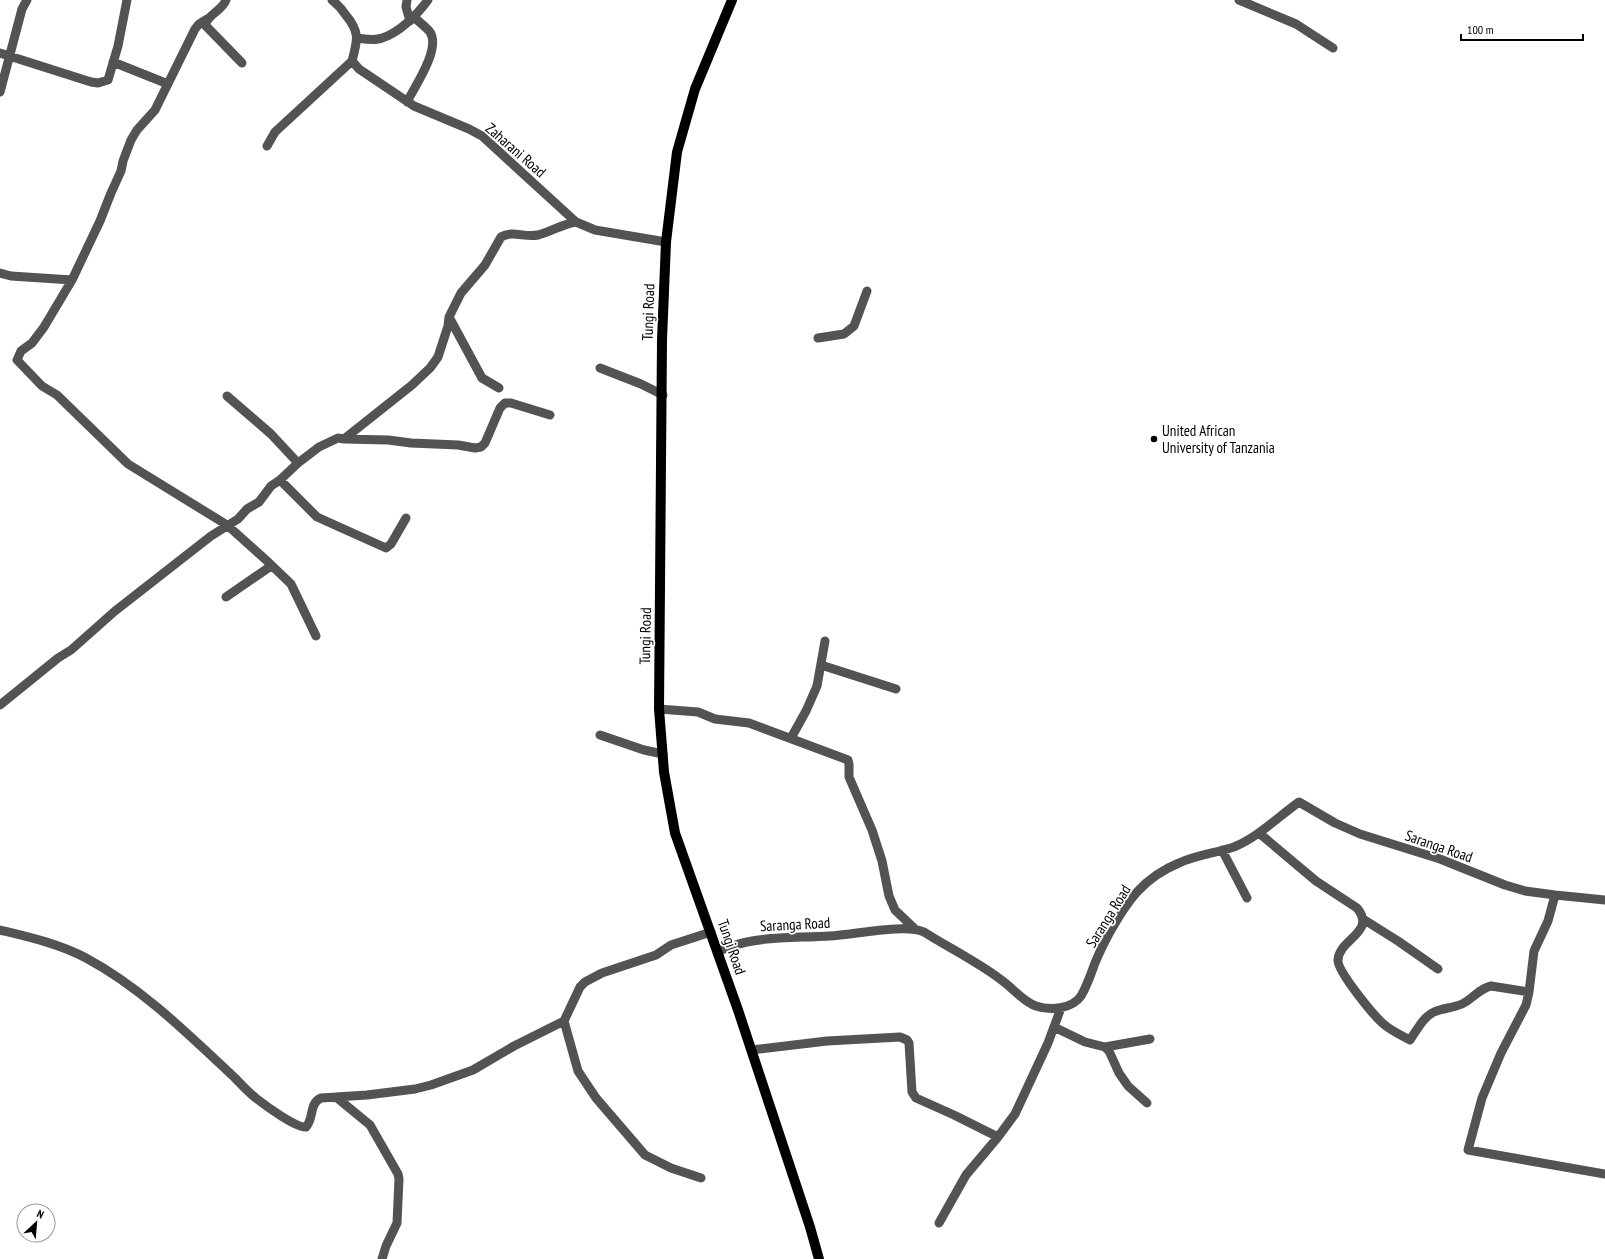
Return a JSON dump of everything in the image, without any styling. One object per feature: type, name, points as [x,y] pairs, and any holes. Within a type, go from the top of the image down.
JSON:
[{"type":"main road","name":"Tungi Road","points":[[732,0],[695,89],[680,141],[677,152],[666,242],[662,340],[663,395],[660,451],[662,502],[659,709],[663,754],[675,833],[718,951],[810,1227],[819,1259]]},
{"type":"street","points":[[0,92],[4,55],[27,0]]},
{"type":"street","points":[[4,55],[94,82],[108,80],[112,62],[118,46],[127,0]]},
{"type":"street","points":[[226,0],[220,9],[207,20],[199,24],[195,29],[155,110],[137,130],[131,140],[121,171],[100,221],[72,280],[44,327],[32,343],[21,351],[17,360],[42,386],[57,396],[128,464],[227,525],[291,584],[316,636]]},
{"type":"street","points":[[267,146],[275,132],[352,61],[357,38],[354,25],[340,6],[332,0]]},
{"type":"street","points":[[407,0],[406,7],[412,19],[430,33],[432,47],[427,64],[407,102]]},
{"type":"street","points":[[357,38],[382,38],[393,33],[412,19],[428,0]]},
{"type":"street","points":[[1239,0],[1296,24],[1333,48]]},
{"type":"street","points":[[207,20],[206,27],[242,63]]},
{"type":"street","name":"Zaharani Road","points":[[352,61],[359,69],[407,102],[482,136],[576,222],[595,230],[666,242]]},
{"type":"street","points":[[112,62],[168,84]]},
{"type":"street","points":[[344,439],[412,385],[430,368],[438,357],[442,348],[449,317],[463,290],[485,265],[501,237],[513,233],[538,235],[564,224],[576,222]]},
{"type":"street","points":[[0,273],[11,276],[72,280]]},
{"type":"street","points":[[818,338],[844,334],[854,326],[867,291]]},
{"type":"street","points":[[449,317],[482,378],[499,388]]},
{"type":"street","points":[[600,368],[641,384],[663,395]]},
{"type":"street","points":[[227,396],[271,434],[298,463]]},
{"type":"street","points":[[0,705],[58,658],[71,650],[115,611],[211,536],[238,519],[247,509],[259,502],[272,486],[298,463],[320,447],[338,438],[388,440],[411,443],[458,445],[478,448],[485,444],[500,408],[505,403],[512,403],[550,415]]},
{"type":"street","points":[[280,480],[317,517],[386,548],[391,544],[406,518]]},
{"type":"street","points":[[226,597],[271,566]]},
{"type":"street","points":[[791,738],[806,711],[816,686],[825,641]]},
{"type":"street","points":[[821,665],[896,689]]},
{"type":"street","points":[[659,709],[698,712],[715,719],[744,722],[848,760],[849,777],[860,799],[874,835],[882,861],[889,896],[896,910],[915,928]]},
{"type":"street","points":[[600,735],[644,750],[663,754]]},
{"type":"street","name":"Saranga Road","points":[[718,951],[746,942],[760,940],[828,936],[915,928],[978,964],[1001,979],[1020,997],[1034,1005],[1045,1008],[1061,1008],[1078,1001],[1105,942],[1137,892],[1163,871],[1178,863],[1242,843],[1259,833],[1299,802],[1335,823],[1360,834],[1440,859],[1505,885],[1555,895],[1589,900],[1605,900]]},
{"type":"street","points":[[1259,833],[1316,881],[1357,908],[1363,919],[1438,969]]},
{"type":"street","points":[[1222,850],[1247,898]]},
{"type":"street","points":[[1555,895],[1548,921],[1534,951],[1526,1005],[1501,1053],[1482,1098],[1468,1150],[1605,1174]]},
{"type":"street","points":[[1363,919],[1361,928],[1339,954],[1338,961],[1342,972],[1378,1019],[1386,1026],[1410,1040],[1424,1019],[1428,1016],[1434,1012],[1462,1004],[1486,987],[1491,986],[1529,992]]},
{"type":"street","points":[[0,930],[63,948],[85,958],[112,974],[183,1030],[257,1099],[303,1128],[310,1124],[314,1103],[317,1100],[398,1091],[430,1085],[474,1070],[514,1046],[564,1021],[580,988],[585,982],[602,973],[656,954],[671,946],[711,932]]},
{"type":"street","points":[[939,1223],[966,1175],[998,1137],[1014,1114],[1054,1027],[1061,1008]]},
{"type":"street","points":[[564,1021],[578,1071],[596,1098],[645,1155],[671,1168],[701,1178]]},
{"type":"street","points":[[1054,1027],[1085,1042],[1105,1047],[1150,1038]]},
{"type":"street","points":[[751,1050],[827,1041],[905,1038],[909,1043],[912,1092],[916,1098],[998,1137]]},
{"type":"street","points":[[1105,1047],[1109,1051],[1119,1073],[1128,1086],[1147,1103]]},
{"type":"street","points":[[336,1097],[370,1125],[398,1174],[398,1219],[382,1259]]},
{"type":"place","name":"United African University of Tanzania","points":[[1154,439]]}]
